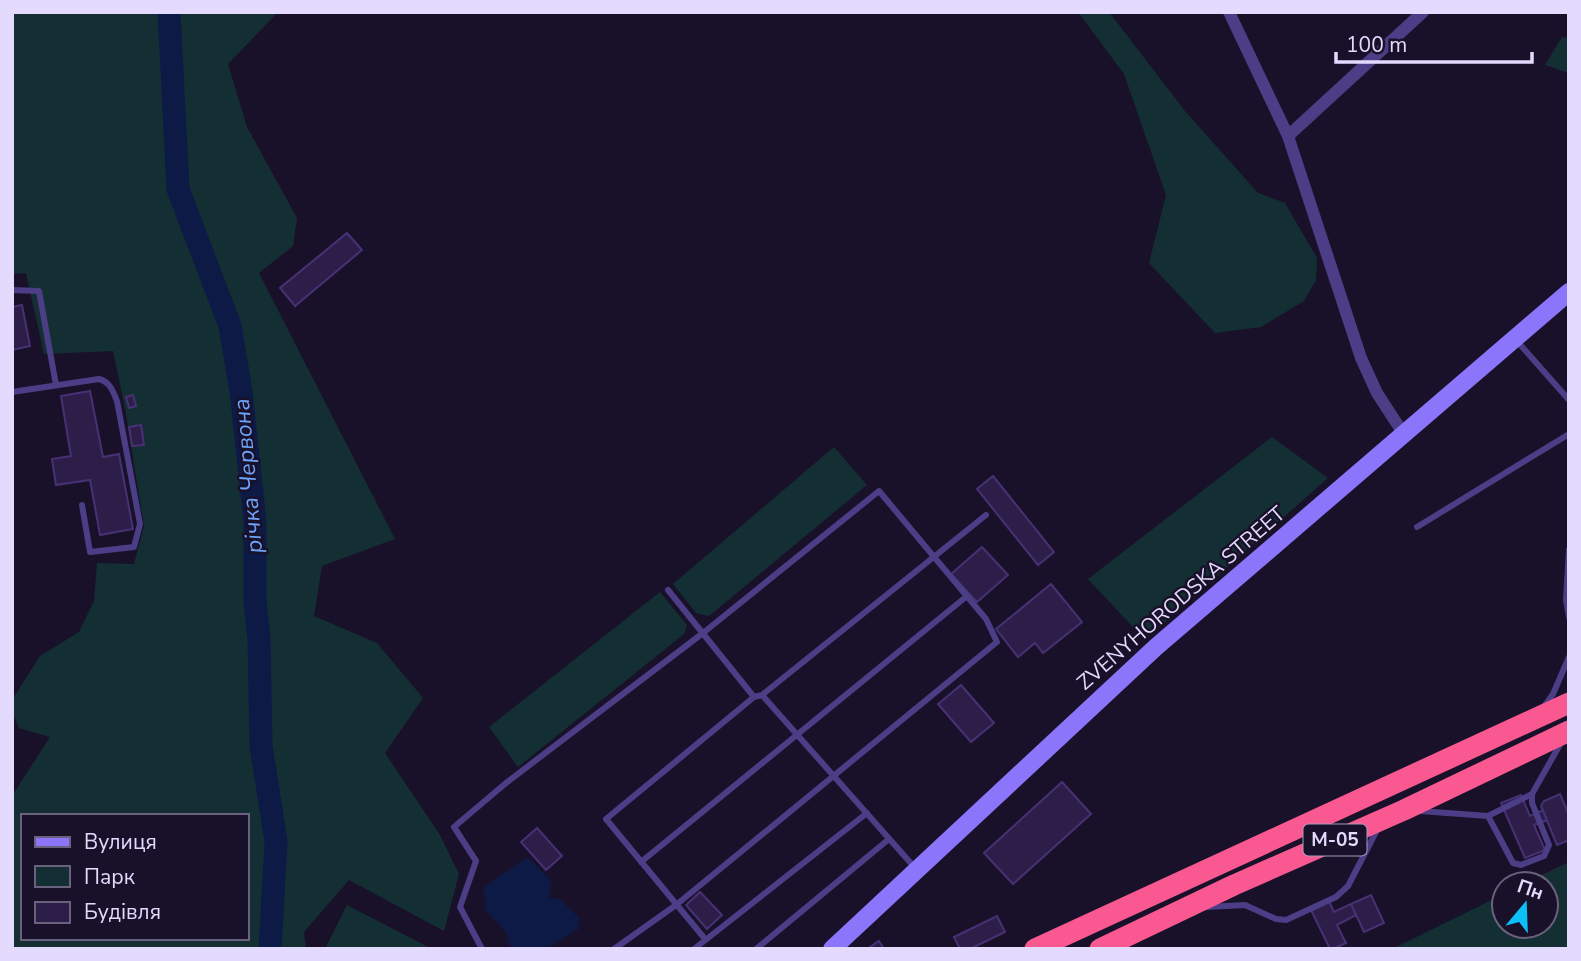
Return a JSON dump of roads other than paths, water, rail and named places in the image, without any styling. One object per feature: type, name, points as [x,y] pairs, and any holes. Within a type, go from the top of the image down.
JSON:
[{"type":"highway","name":"М-05","points":[[1035,949],[1569,704]]},
{"type":"highway","name":"М-05","points":[[1100,949],[1569,731]]},
{"type":"street","points":[[1229,12],[1288,136],[1361,358],[1377,393],[1403,433]]},
{"type":"street","points":[[1288,136],[1423,12]]},
{"type":"street","name":"ZVENYHORODSKA STREET","points":[[832,949],[1156,647],[1569,292]]},
{"type":"lane","points":[[12,290],[39,291],[56,385]]},
{"type":"lane","points":[[1515,338],[1569,400]]},
{"type":"lane","points":[[12,392],[99,379],[112,390],[117,401],[139,524],[134,547],[90,552],[82,505]]},
{"type":"lane","points":[[1417,527],[1569,434]]},
{"type":"lane","points":[[482,949],[460,907],[476,861],[454,827],[506,783],[703,633],[879,491],[986,619],[997,642],[676,905],[614,949]]},
{"type":"lane","points":[[705,939],[606,819],[986,514]]},
{"type":"lane","points":[[1569,550],[1566,600],[1569,617]]},
{"type":"lane","points":[[668,590],[758,696],[797,735],[917,870]]},
{"type":"lane","points":[[641,862],[967,596]]},
{"type":"lane","points":[[1536,718],[1553,694],[1569,657]]},
{"type":"lane","points":[[1488,816],[1513,863],[1521,865],[1544,856],[1549,845],[1532,803],[1532,794],[1569,731]]},
{"type":"lane","points":[[1404,810],[1488,816],[1532,794]]},
{"type":"lane","points":[[694,949],[866,813]]},
{"type":"lane","points":[[1178,911],[1245,905],[1276,919],[1286,920],[1336,897],[1348,886],[1383,819]]},
{"type":"lane","points":[[755,949],[889,839]]},
{"type":"water","points":[[528,857],[551,881],[549,899],[560,899],[579,918],[579,929],[546,949],[511,948],[505,931],[485,910],[484,887]]},
{"type":"waterway","name":"річка Червона","points":[[169,12],[178,189],[230,326],[241,391],[255,522],[255,602],[259,638],[261,746],[276,841],[270,949]]}]
